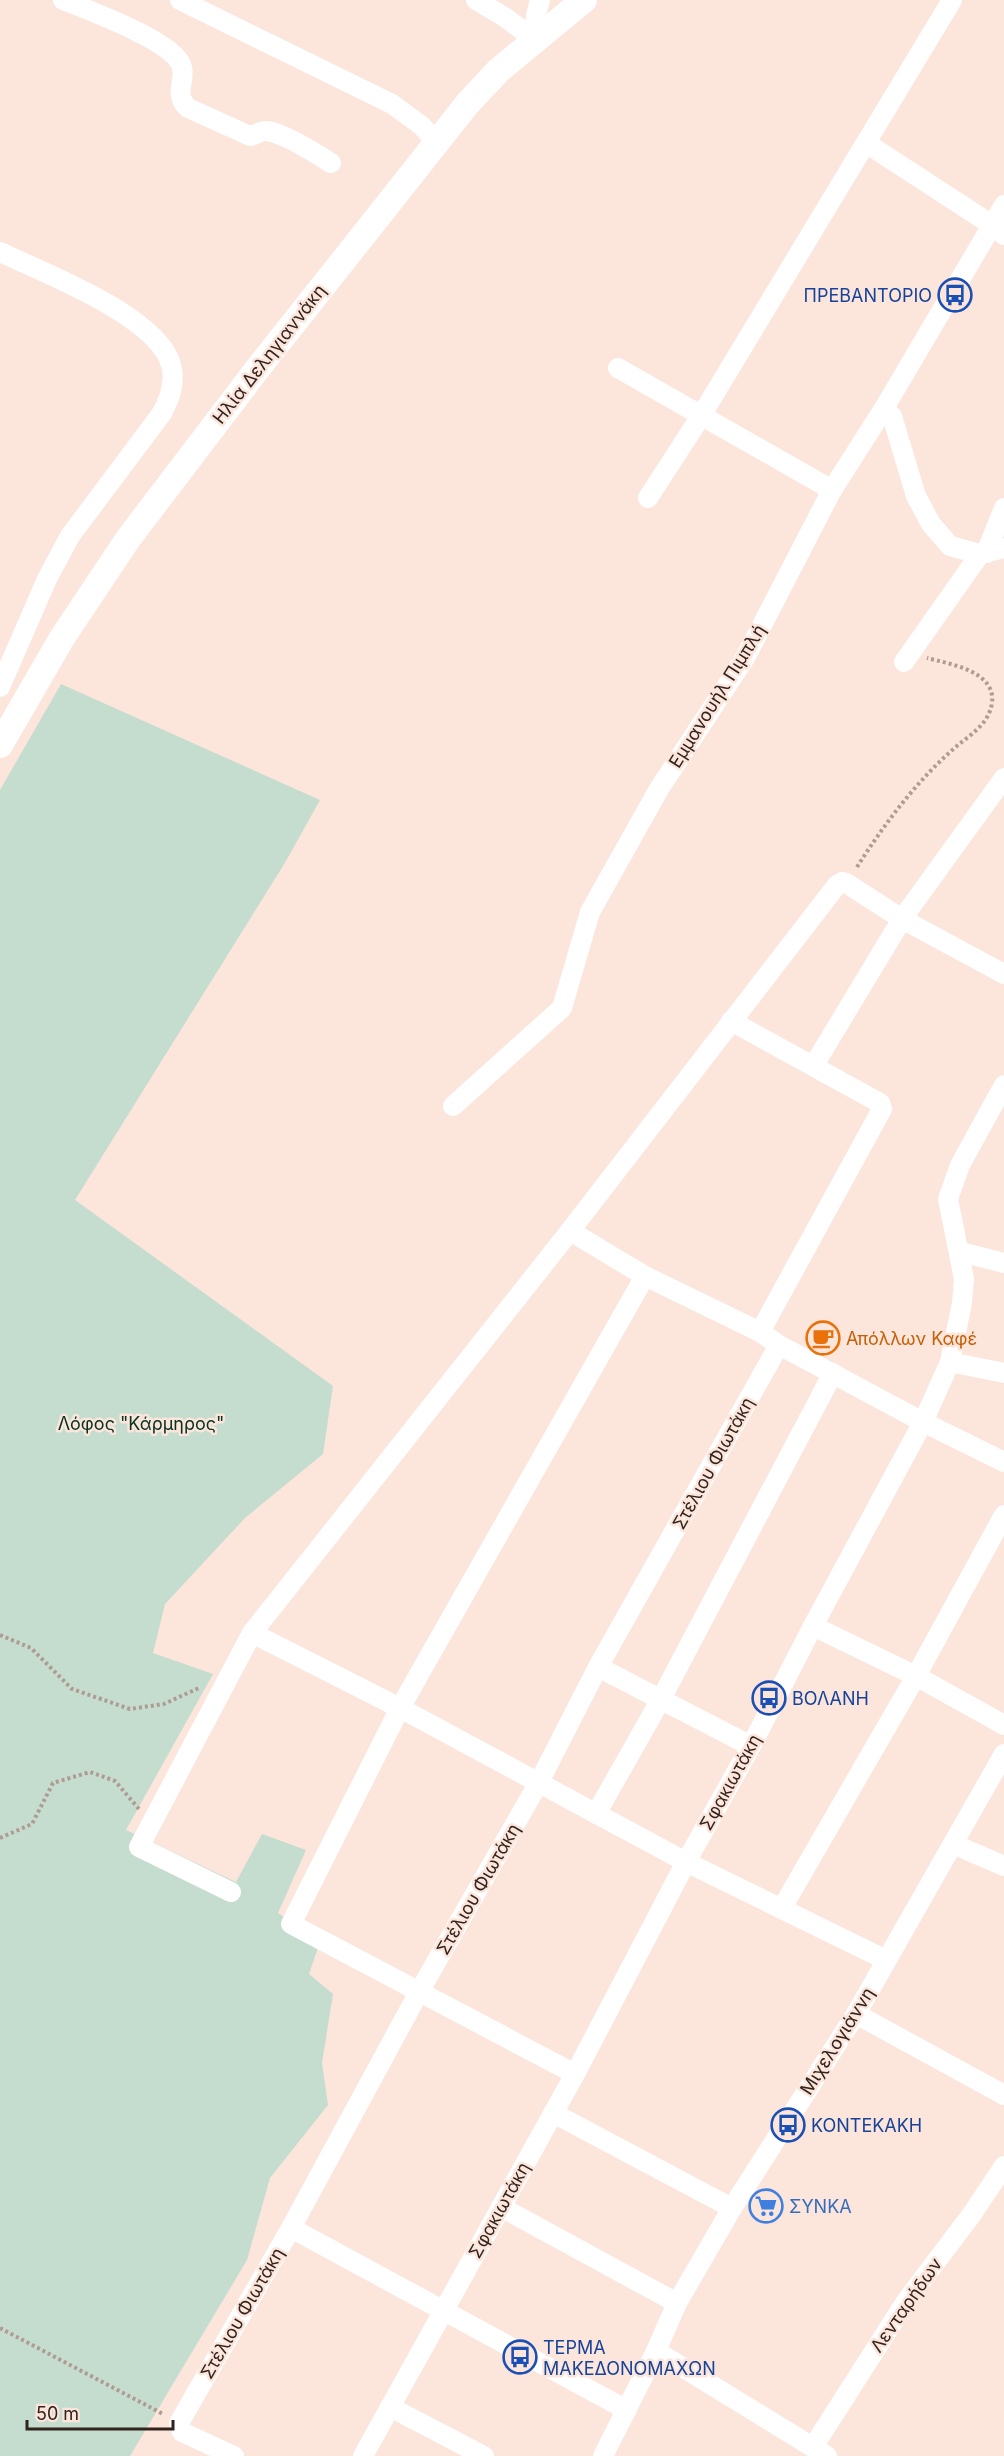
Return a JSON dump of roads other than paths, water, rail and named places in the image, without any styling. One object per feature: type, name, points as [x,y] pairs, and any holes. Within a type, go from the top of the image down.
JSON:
[{"type":"street","points":[[63,0],[104,17],[168,50],[178,59],[183,69],[181,102],[188,108],[250,136],[261,131],[270,131],[312,151],[331,163]]},
{"type":"street","points":[[180,0],[392,104],[422,126],[436,142]]},
{"type":"street","points":[[476,0],[506,18],[534,39],[540,0]]},
{"type":"street","name":"Ηλία Δεληγιαννάκη","points":[[0,746],[62,638],[128,539],[255,372],[436,142],[499,70],[584,0]]},
{"type":"street","points":[[648,498],[701,416],[952,0]]},
{"type":"street","points":[[866,143],[998,230]]},
{"type":"street","name":"Εµµανουήλ Πιµπλή","points":[[453,1106],[562,1008],[590,912],[659,789],[746,658],[832,490],[998,230],[1004,205]]},
{"type":"street","points":[[0,252],[129,316],[160,344],[171,364],[174,383],[162,413],[70,536],[47,579],[0,687]]},
{"type":"street","points":[[618,368],[832,490]]},
{"type":"street","points":[[883,410],[892,416],[916,496],[931,524],[950,546],[990,551]]},
{"type":"street","points":[[907,658],[990,551],[1004,508]]},
{"type":"street","points":[[814,1065],[902,919],[1004,778]]},
{"type":"street","points":[[231,1892],[139,1848],[252,1634],[570,1231],[837,885],[846,883],[902,919],[1004,974]]},
{"type":"street","points":[[731,1021],[879,1102],[882,1109],[760,1332]]},
{"type":"street","name":"Σφακιωτάκη","points":[[363,2456],[554,2113],[923,1422],[950,1362],[962,1303],[964,1279],[961,1252],[951,1222],[948,1199],[960,1165],[1004,1085]]},
{"type":"street","points":[[570,1231],[645,1276],[760,1332],[923,1422],[1004,1462]]},
{"type":"street","points":[[961,1252],[1004,1263]]},
{"type":"street","points":[[575,2073],[291,1924],[400,1708],[645,1276]]},
{"type":"street","name":"Στέλιου Φιωτάκη","points":[[234,2456],[181,2427],[419,1992],[538,1784],[598,1667],[780,1345]]},
{"type":"street","points":[[950,1362],[1004,1373]]},
{"type":"street","points":[[596,1814],[661,1699],[833,1372]]},
{"type":"street","points":[[782,1908],[916,1676],[1004,1515]]},
{"type":"street","points":[[813,1626],[916,1676],[1004,1725]]},
{"type":"street","points":[[252,1634],[400,1708],[686,1862],[886,1960]]},
{"type":"street","points":[[598,1667],[751,1746]]},
{"type":"street","name":"Μιχελογιάννη","points":[[603,2456],[656,2351],[677,2303],[732,2208],[856,2014],[1004,1754]]},
{"type":"street","points":[[953,1844],[1004,1866]]},
{"type":"street","points":[[856,2014],[1004,2095]]},
{"type":"street","points":[[554,2113],[732,2208]]},
{"type":"street","name":"Λενταρήδων","points":[[820,2451],[907,2300],[972,2214],[1004,2166]]},
{"type":"street","points":[[501,2208],[677,2303]]},
{"type":"street","points":[[291,2228],[627,2410]]},
{"type":"street","points":[[656,2351],[820,2451]]},
{"type":"street","points":[[390,2407],[484,2456]]},
{"type":"place","name":"ΠΡΕΒΑΝΤΟΡΙΟ","points":[[955,295]]},
{"type":"place","name":"Απόλλων Καφέ","points":[[823,1338]]},
{"type":"place","name":"ΒΟΛΑΝΗ","points":[[769,1698]]},
{"type":"place","name":"ΚΟΝΤΕΚΑΚΗ","points":[[788,2125]]},
{"type":"place","name":"ΣΥΝΚΑ","points":[[766,2206]]},
{"type":"place","name":"ΤΕΡΜΑ ΜΑΚΕΔΟΝΟΜΑΧΩΝ","points":[[520,2357]]},
{"type":"park label","name":"Λόφος \"Κάρμηρος\"","points":[[141,1423]]}]
